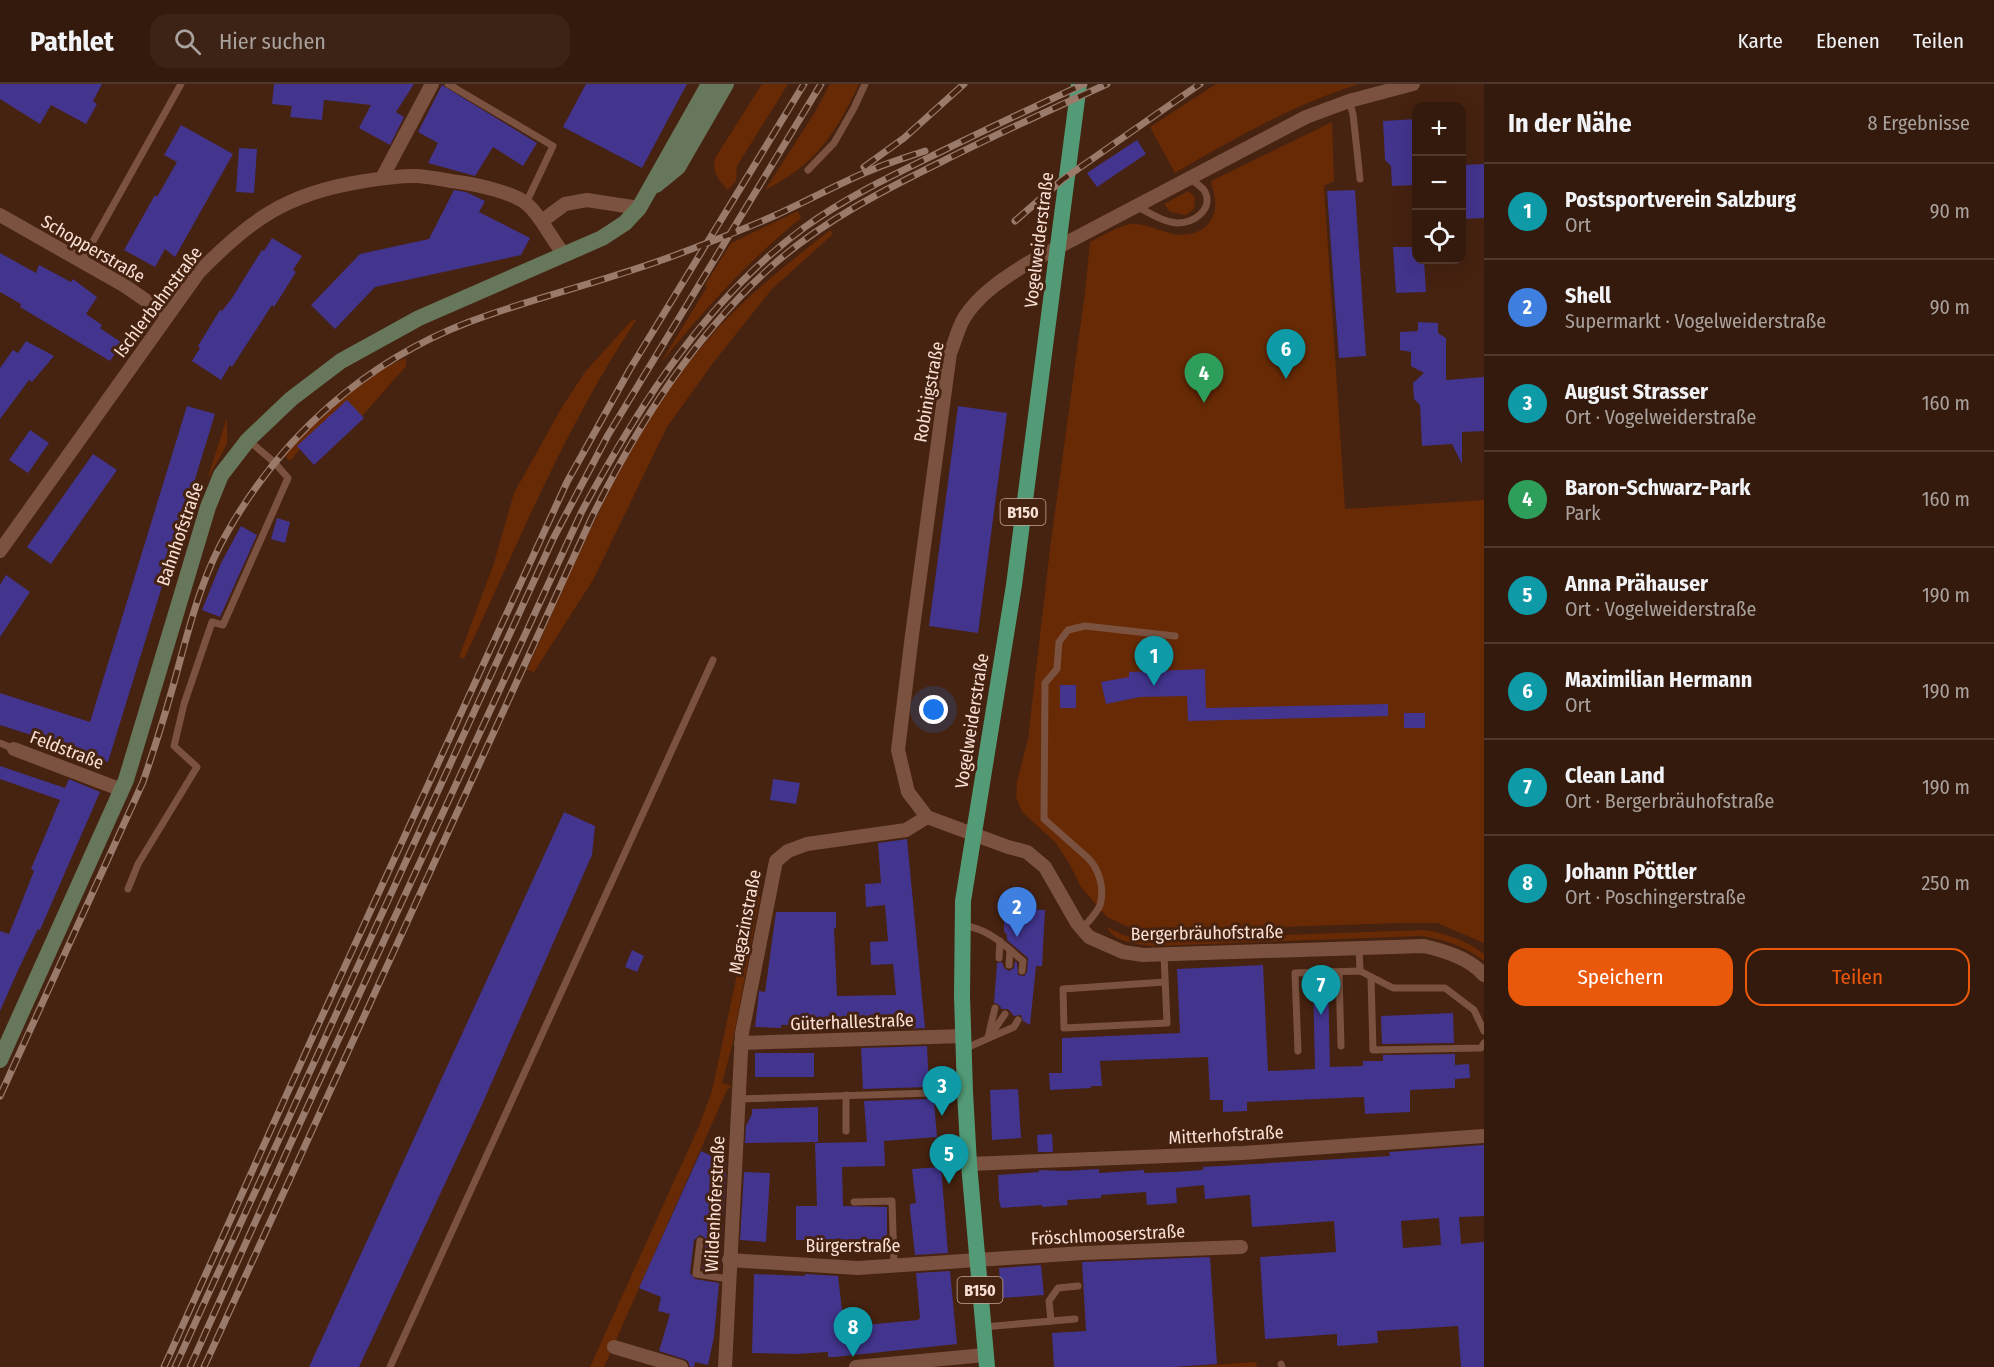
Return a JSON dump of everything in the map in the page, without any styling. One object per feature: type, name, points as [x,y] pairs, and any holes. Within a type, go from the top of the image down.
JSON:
[{"type":"main road","name":"Bahnhofstraße","points":[[0,1060],[122,790],[208,507],[221,475],[248,440],[291,399],[341,360],[419,318],[602,238],[625,223],[651,190],[708,84]]},
{"type":"main road","name":"Bahnhofstraße","points":[[651,190],[678,167],[726,84]]},
{"type":"main road","name":"Vogelweiderstraße","points":[[986,1361],[965,1092],[963,901],[1014,585],[1079,84]]},
{"type":"street","points":[[382,178],[432,84]]},
{"type":"street","name":"Robinigstraße","points":[[927,817],[908,792],[898,750],[950,353],[964,320],[977,301],[1003,279],[1028,263],[1136,205],[1306,117],[1349,101],[1413,84]]},
{"type":"street","name":"Ischlerbahnstraße","points":[[0,551],[199,272],[222,248],[254,222],[299,197],[327,187],[382,178],[416,176],[468,183],[493,189],[526,202],[565,255]]},
{"type":"street","points":[[542,221],[565,204],[587,200],[639,208]]},
{"type":"street","name":"Schopperstraße","points":[[0,215],[125,286],[167,315]]},
{"type":"street","name":"Feldstraße","points":[[14,749],[122,790]]},
{"type":"street","points":[[927,817],[974,834]]},
{"type":"street","name":"Magazinstraße","points":[[741,1043],[776,861],[788,851],[807,844],[906,830],[927,817]]},
{"type":"street","name":"Bergerbräuhofstraße","points":[[974,834],[1027,852],[1045,867],[1089,937],[1123,952],[1143,955],[1424,946],[1461,958],[1484,975]]},
{"type":"street","name":"Güterhallestraße","points":[[741,1043],[963,1043]]},
{"type":"street","name":"Wildenhoferstraße","points":[[725,1367],[741,1043]]},
{"type":"street","name":"Mitterhofstraße","points":[[969,1164],[1243,1153],[1484,1136]]},
{"type":"street","name":"Fröschlmooserstraße","points":[[977,1259],[1241,1247]]},
{"type":"street","name":"Bürgerstraße","points":[[729,1260],[858,1268],[977,1259]]},
{"type":"street","points":[[614,1347],[681,1367]]},
{"type":"street","points":[[855,1367],[986,1361]]},
{"type":"lane","points":[[82,261],[181,84]]},
{"type":"lane","points":[[448,84],[553,146],[526,202]]},
{"type":"lane","points":[[808,170],[834,143],[865,84]]},
{"type":"lane","points":[[1349,101],[1353,114],[1360,179]]},
{"type":"lane","points":[[1136,205],[1170,222],[1191,221],[1200,216],[1205,209],[1206,193],[1202,187],[1188,178]]},
{"type":"lane","points":[[128,889],[138,864],[197,767],[174,746],[184,704],[213,622],[224,625],[288,478],[274,462],[248,440]]},
{"type":"lane","points":[[1082,929],[1099,906],[1101,895],[1099,877],[1095,865],[1044,819],[1045,683],[1057,669],[1059,642],[1068,630],[1085,626],[1175,636]]},
{"type":"lane","points":[[390,1367],[713,660]]},
{"type":"lane","name":"Feldstraße","points":[[0,744],[14,749]]},
{"type":"lane","points":[[963,925],[980,928],[1000,941],[1023,961],[1022,971]]},
{"type":"lane","points":[[999,958],[1000,941]]},
{"type":"lane","points":[[1359,947],[1360,971]]},
{"type":"lane","points":[[1009,965],[1010,950]]},
{"type":"lane","points":[[1164,954],[1167,1023],[1064,1028],[1063,989],[1165,982]]},
{"type":"lane","points":[[1298,1051],[1295,973],[1360,971],[1393,988],[1445,988],[1474,1010],[1484,1031]]},
{"type":"lane","points":[[1339,972],[1341,1046]]},
{"type":"lane","points":[[1371,977],[1373,1050],[1480,1048],[1484,1043]]},
{"type":"lane","points":[[988,1037],[995,1008]]},
{"type":"lane","points":[[988,1037],[1005,1014]]},
{"type":"lane","points":[[963,1043],[1014,1027],[1018,1020]]},
{"type":"lane","points":[[738,1099],[965,1092]]},
{"type":"lane","points":[[846,1095],[846,1131]]},
{"type":"lane","points":[[855,1202],[892,1201],[894,1265]]},
{"type":"lane","points":[[700,1241],[696,1274],[729,1279]]},
{"type":"lane","points":[[1051,1321],[1049,1301],[1058,1288],[1078,1286]]},
{"type":"lane","points":[[983,1327],[1075,1319]]},
{"type":"shaded area","points":[[762,84],[788,84],[737,166],[736,181],[728,190],[717,176],[714,168],[715,158]]},
{"type":"shaded area","points":[[830,84],[859,84],[841,118],[822,146],[798,170],[765,190],[815,112]]},
{"type":"shaded area","points":[[1216,84],[1359,84],[1288,112],[1175,173],[1150,127]]},
{"type":"shaded area","points":[[1332,122],[1334,181],[1324,186],[1345,509],[1484,500],[1484,943],[1437,923],[1135,930],[1107,917],[1081,887],[1055,842],[1022,812],[1016,797],[1017,782],[1028,739],[1090,242],[1132,224],[1173,234],[1194,233],[1205,227],[1213,216],[1215,198],[1211,181]]},
{"type":"shaded area","points":[[1188,191],[1195,197],[1194,209],[1186,215],[1170,212],[1164,204]]},
{"type":"shaded area","points":[[798,211],[801,218],[781,234],[727,287],[660,364],[731,243]]},
{"type":"shaded area","points":[[830,230],[833,234],[772,289],[713,363],[667,427],[593,580],[534,672],[527,670],[587,536],[633,448],[658,407],[686,367],[730,315]]},
{"type":"shaded area","points":[[637,319],[587,401],[523,529],[464,659],[459,657],[494,563],[514,493],[562,407],[585,372],[631,321]]},
{"type":"shaded area","points":[[406,358],[406,366],[362,416],[297,446],[300,449],[290,461],[285,456],[340,400],[374,375]]},
{"type":"shaded area","points":[[227,418],[227,444],[207,480]]},
{"type":"shaded area","points":[[754,895],[760,896],[732,1046],[722,1083],[732,1086],[727,1090],[604,1367],[590,1367],[699,1126],[712,1091]]},
{"type":"shaded area","points":[[1107,927],[1123,935],[1142,940],[1424,930],[1463,941],[1484,954],[1484,961],[1454,944],[1421,936],[1152,946],[1120,939],[1114,936]]},
{"type":"shaded area","points":[[1256,1362],[1257,1367],[1183,1367]]},
{"type":"building","points":[[0,84],[102,84],[93,101],[97,104],[86,124],[51,105],[40,124],[0,99]]},
{"type":"building","points":[[274,84],[414,84],[396,112],[404,117],[390,145],[359,128],[371,105],[324,100],[322,120],[290,117],[292,106],[272,104]]},
{"type":"building","points":[[586,84],[687,84],[642,168],[563,127]]},
{"type":"building","points":[[442,85],[537,143],[523,166],[493,147],[475,176],[428,163],[438,143],[418,132]]},
{"type":"building","points":[[1412,119],[1412,185],[1392,186],[1391,166],[1385,160],[1383,121]]},
{"type":"building","points":[[181,125],[233,154],[175,257],[165,249],[155,267],[124,250],[155,195],[157,197],[177,162],[164,155]]},
{"type":"building","points":[[1137,140],[1146,154],[1097,187],[1087,173]]},
{"type":"building","points":[[239,148],[257,149],[254,193],[236,192]]},
{"type":"building","points":[[1484,164],[1484,218],[1466,219],[1466,165]]},
{"type":"building","points":[[454,190],[466,192],[485,201],[479,212],[530,238],[521,255],[375,287],[335,329],[311,305],[360,254],[429,239]]},
{"type":"building","points":[[1355,190],[1366,356],[1339,358],[1327,191]]},
{"type":"building","points":[[272,238],[302,256],[293,270],[296,272],[274,307],[272,305],[221,380],[192,361],[200,348],[198,346],[220,310],[222,311],[232,298]]},
{"type":"building","points":[[1393,247],[1412,247],[1412,264],[1424,264],[1426,292],[1396,293]]},
{"type":"building","points":[[0,253],[36,273],[39,265],[71,282],[73,279],[97,297],[86,314],[102,325],[100,328],[122,343],[110,361],[20,307],[21,304],[0,292]]},
{"type":"building","points":[[1418,322],[1438,323],[1438,333],[1446,338],[1446,380],[1484,377],[1484,431],[1462,432],[1462,464],[1452,444],[1422,446],[1420,405],[1414,399],[1413,383],[1424,373],[1411,366],[1411,352],[1400,350],[1400,332],[1418,331]]},
{"type":"building","points":[[26,341],[54,356],[32,382],[29,380],[0,419],[0,368],[13,350],[18,353]]},
{"type":"building","points":[[347,400],[364,418],[314,465],[297,446]]},
{"type":"building","points":[[187,406],[215,414],[108,762],[0,725],[0,693],[90,722]]},
{"type":"building","points":[[958,406],[1007,413],[978,633],[929,626]]},
{"type":"building","points":[[30,430],[49,443],[28,473],[9,460]]},
{"type":"building","points":[[93,454],[117,470],[51,564],[27,547]]},
{"type":"building","points":[[277,518],[290,522],[285,543],[271,539]]},
{"type":"building","points":[[241,526],[257,535],[220,617],[202,610],[221,563]]},
{"type":"building","points":[[6,575],[30,592],[0,637],[0,585]]},
{"type":"building","points":[[1205,669],[1206,708],[1388,704],[1388,716],[1188,721],[1187,696],[1140,697],[1106,704],[1101,682],[1129,677],[1129,672]]},
{"type":"building","points":[[1060,685],[1076,685],[1076,708],[1060,708]]},
{"type":"building","points":[[1404,713],[1425,713],[1425,728],[1404,728]]},
{"type":"building","points":[[0,766],[65,788],[69,779],[100,792],[40,930],[38,929],[0,1011],[0,931],[9,934],[34,871],[31,869],[60,800],[0,779]]},
{"type":"building","points":[[773,779],[800,783],[796,804],[770,800]]},
{"type":"building","points":[[564,812],[595,826],[592,855],[480,1109],[359,1367],[309,1367]]},
{"type":"building","points":[[907,839],[925,1028],[861,1030],[860,1024],[755,1027],[759,991],[765,992],[776,912],[836,912],[836,928],[834,928],[837,996],[896,995],[893,964],[871,965],[870,942],[888,941],[885,905],[866,907],[865,884],[881,883],[878,843]]},
{"type":"building","points":[[1024,909],[1045,910],[1042,966],[1036,966],[1030,1025],[1023,1021],[1021,1015],[1014,1016],[1008,1009],[1002,1009],[994,1003],[997,963],[1002,962],[1004,968],[1009,971],[1014,968],[1015,961],[1018,975],[1024,976],[1027,972],[1028,958],[1007,940],[1004,931],[1004,915],[1023,916]]},
{"type":"building","points":[[632,950],[644,956],[637,972],[625,967]]},
{"type":"building","points":[[1263,965],[1268,1071],[1315,1069],[1313,978],[1328,978],[1330,1067],[1363,1066],[1363,1061],[1383,1061],[1383,1055],[1455,1054],[1455,1065],[1469,1064],[1470,1078],[1455,1079],[1455,1088],[1410,1090],[1410,1112],[1365,1114],[1364,1097],[1247,1102],[1247,1111],[1223,1112],[1223,1100],[1210,1100],[1208,1057],[1100,1061],[1102,1086],[1050,1090],[1049,1073],[1062,1073],[1062,1038],[1180,1033],[1177,969]]},
{"type":"building","points":[[1453,1013],[1454,1043],[1382,1044],[1381,1016]]},
{"type":"building","points":[[927,1046],[929,1087],[863,1089],[861,1048]]},
{"type":"building","points":[[755,1053],[814,1053],[814,1077],[755,1077]]},
{"type":"building","points":[[1018,1089],[1021,1138],[992,1140],[990,1090]]},
{"type":"building","points":[[934,1100],[937,1137],[884,1141],[885,1166],[842,1167],[843,1206],[887,1207],[887,1240],[796,1240],[796,1206],[817,1206],[815,1143],[867,1142],[864,1101]]},
{"type":"building","points":[[818,1107],[818,1142],[745,1143],[746,1126],[752,1109]]},
{"type":"building","points":[[1052,1134],[1053,1152],[1038,1152],[1037,1135]]},
{"type":"building","points":[[1484,1145],[1484,1216],[1459,1217],[1461,1244],[1484,1242],[1484,1367],[1461,1367],[1458,1326],[1377,1331],[1378,1343],[1337,1346],[1337,1334],[1265,1339],[1260,1257],[1336,1252],[1334,1221],[1252,1227],[1250,1195],[1205,1199],[1204,1185],[1176,1188],[1177,1203],[1147,1205],[1146,1192],[1101,1195],[1101,1198],[1067,1200],[1068,1205],[1042,1207],[1042,1205],[1001,1208],[999,1200],[998,1175],[1039,1172],[1039,1170],[1099,1169],[1099,1173],[1144,1170],[1144,1173],[1175,1172],[1203,1170],[1203,1167],[1390,1156],[1389,1152]],"holes":[[[1439,1218],[1441,1245],[1403,1248],[1401,1221]]]},
{"type":"building","points":[[701,1151],[726,1163],[726,1169],[720,1272],[702,1269],[706,1241],[700,1235],[694,1240],[690,1273],[695,1279],[719,1283],[714,1337],[708,1365],[695,1362],[694,1367],[690,1367],[688,1361],[659,1351],[670,1314],[658,1311],[661,1297],[639,1288]]},
{"type":"building","points":[[941,1167],[948,1253],[915,1255],[910,1210],[910,1204],[916,1203],[912,1169]]},
{"type":"building","points":[[744,1172],[770,1173],[766,1242],[740,1240]]},
{"type":"building","points":[[1210,1257],[1217,1364],[1173,1367],[1054,1367],[1052,1333],[1086,1331],[1082,1262]]},
{"type":"building","points":[[1041,1265],[1044,1295],[1001,1298],[999,1268]]},
{"type":"building","points":[[950,1271],[957,1344],[835,1357],[828,1357],[828,1352],[752,1353],[754,1274],[838,1276],[844,1327],[918,1320],[920,1318],[916,1273]]},
{"type":"railway","points":[[164,1367],[567,482],[630,369],[804,84]]},
{"type":"railway","points":[[175,1367],[553,539],[608,435],[821,84]]},
{"type":"railway","points":[[864,167],[904,138],[964,84]]},
{"type":"railway","points":[[190,1367],[582,511],[652,393],[678,356],[736,287],[805,227],[836,206],[885,179],[1084,84]]},
{"type":"railway","points":[[204,1367],[592,517],[629,448],[671,382],[718,320],[773,265],[812,234],[899,183],[1107,84]]},
{"type":"railway","points":[[1015,221],[1062,180],[1200,84]]},
{"type":"railway","points":[[0,1096],[143,782],[206,576],[228,531],[250,496],[301,433],[362,380],[431,338],[521,304],[655,263],[776,215],[876,168],[925,151]]},
{"type":"place","name":"Maximilian Hermann","points":[[1286,379]]},
{"type":"place","name":"Baron-Schwarz-Park","points":[[1204,403]]},
{"type":"place","name":"Postsportverein Salzburg","points":[[1154,686]]},
{"type":"place","name":"Shell","points":[[1017,937]]},
{"type":"place","name":"Clean Land","points":[[1321,1015]]},
{"type":"place","name":"August Strasser","points":[[942,1116]]},
{"type":"place","name":"Anna Prähauser","points":[[949,1184]]},
{"type":"place","name":"Johann Pöttler","points":[[853,1357]]}]
